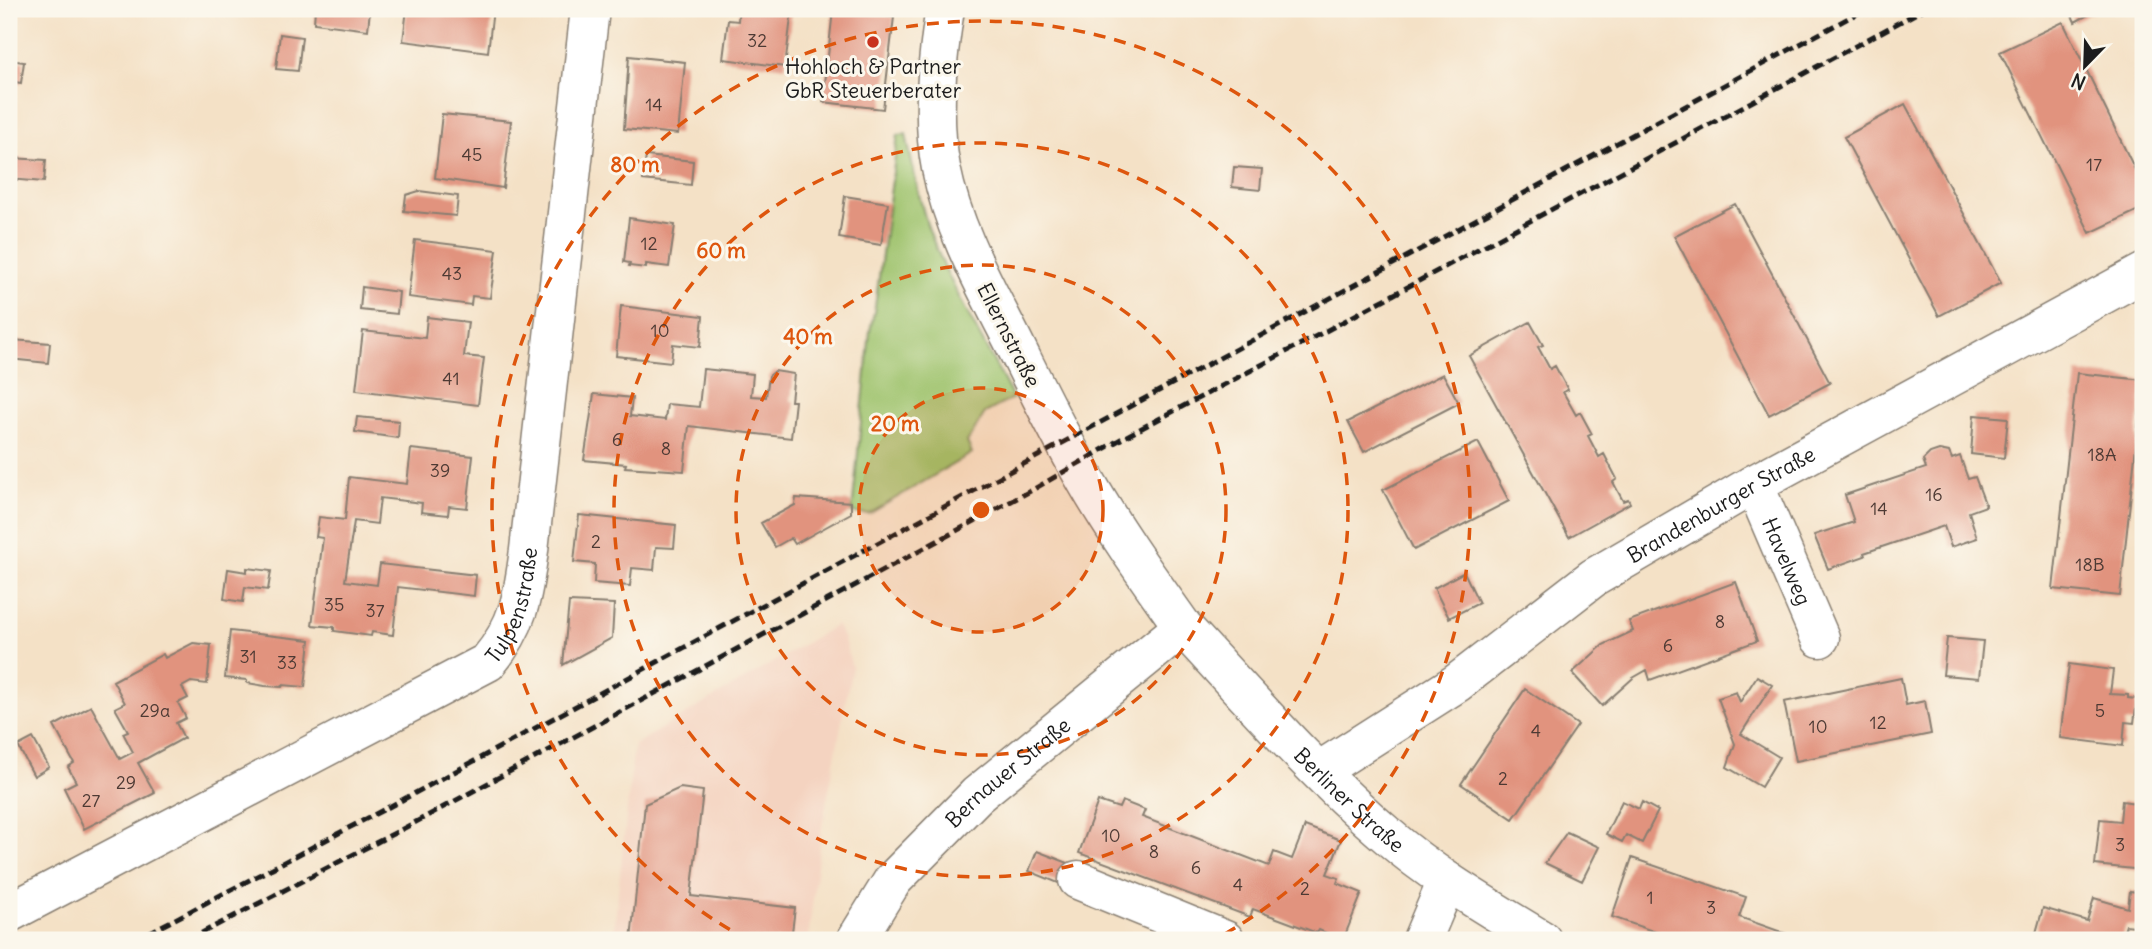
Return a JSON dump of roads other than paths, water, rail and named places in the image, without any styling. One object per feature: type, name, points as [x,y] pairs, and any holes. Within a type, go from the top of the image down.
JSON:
[{"type":"street","name":"Tulpenstraße","points":[[9,913],[488,662],[504,643],[522,602],[590,9]]},
{"type":"street","name":"Ellernstraße","points":[[945,9],[937,55],[938,128],[941,166],[954,216],[979,275],[1086,481],[1125,544],[1183,628]]},
{"type":"street","name":"Brandenburger Straße","points":[[1319,771],[1457,683],[1593,578],[1754,484],[2143,273]]},
{"type":"street","name":"Havelweg","points":[[1754,484],[1820,638]]},
{"type":"street","name":"Berliner Straße","points":[[1183,628],[1319,771],[1388,837],[1447,881],[1542,940]]},
{"type":"street","name":"Bernauer Straße","points":[[856,940],[893,880],[976,795],[1183,628]]},
{"type":"street","points":[[1078,880],[1225,940]]},
{"type":"street","points":[[1422,940],[1447,881]]},
{"type":"railway","points":[[135,940],[404,799],[1865,9]]},
{"type":"railway","points":[[188,940],[414,823],[1034,489],[1121,439],[1924,9]]},
{"type":"place","name":"Hohloch & Partner GbR Steuerberater","points":[[873,42]]}]
